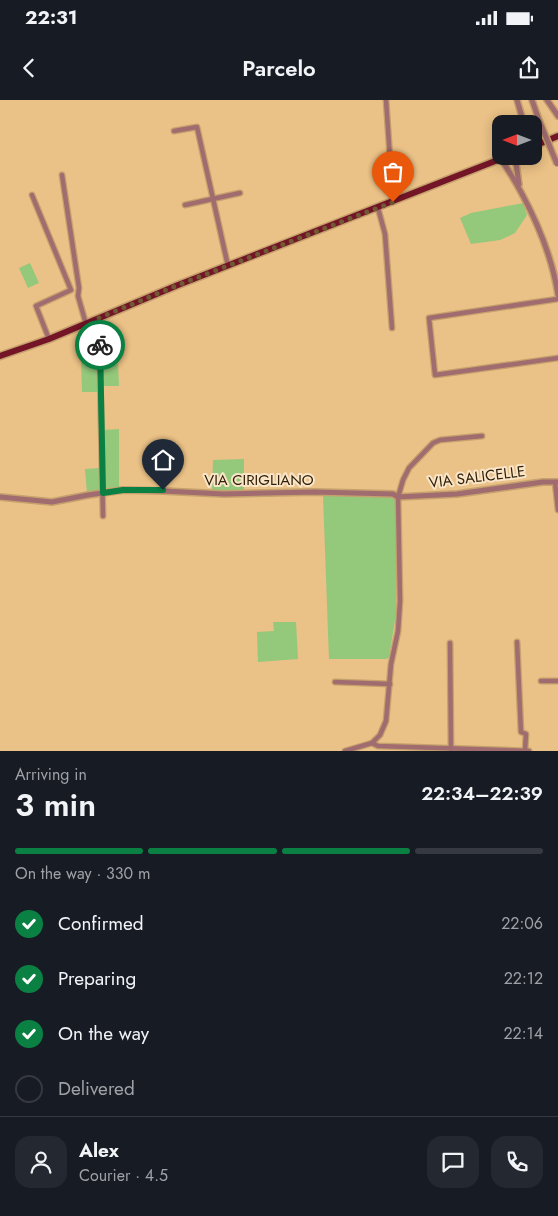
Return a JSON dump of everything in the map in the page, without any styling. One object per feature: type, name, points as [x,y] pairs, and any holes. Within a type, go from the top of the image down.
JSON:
[{"type":"main road","points":[[542,143],[558,136]]},
{"type":"main road","points":[[0,356],[86,324],[178,285],[492,162]]},
{"type":"street","points":[[386,100],[393,202]]},
{"type":"street","points":[[517,100],[521,115]]},
{"type":"street","points":[[532,100],[558,166]]},
{"type":"street","points":[[547,100],[558,116]]},
{"type":"street","points":[[174,131],[197,127],[228,266]]},
{"type":"street","points":[[509,165],[535,222],[554,273],[558,297],[428,318],[435,375],[558,358]]},
{"type":"street","points":[[516,165],[520,187]]},
{"type":"street","points":[[62,175],[79,288],[78,296],[86,324]]},
{"type":"street","points":[[184,205],[240,193]]},
{"type":"street","points":[[32,195],[71,290],[36,306],[49,338]]},
{"type":"street","points":[[378,208],[385,234],[392,328]]},
{"type":"street","points":[[99,318],[103,516]]},
{"type":"street","points":[[344,751],[372,743],[380,735],[386,721],[391,664],[398,631],[400,601],[398,497],[403,480],[409,468],[433,443],[440,440],[482,436]]},
{"type":"street","name":"VIA SALICELLE","points":[[398,497],[457,494],[543,482],[557,482]]},
{"type":"street","points":[[557,482],[558,510]]},
{"type":"street","name":"VIA CIRIGLIANO","points":[[0,497],[52,502],[123,490],[163,490],[224,494],[315,492],[393,494],[398,497]]},
{"type":"street","points":[[517,642],[521,732],[526,734],[525,751]]},
{"type":"street","points":[[450,643],[451,749]]},
{"type":"street","points":[[541,681],[558,681]]},
{"type":"street","points":[[335,682],[390,684]]},
{"type":"street","points":[[372,743],[378,746],[402,749],[529,751]]},
{"type":"green space","points":[[523,203],[527,215],[515,233],[500,240],[471,244],[460,218],[471,213]]},
{"type":"green space","points":[[30,263],[39,283],[28,288],[19,268]]},
{"type":"green space","points":[[97,357],[98,392],[82,392],[81,358]]},
{"type":"green space","points":[[118,364],[119,386],[103,386],[103,365]]},
{"type":"green space","points":[[119,429],[119,487],[106,488],[104,430]]},
{"type":"green space","points":[[244,459],[244,492],[212,490],[213,460]]},
{"type":"green space","points":[[100,468],[100,490],[87,493],[85,469]]},
{"type":"green space","points":[[323,495],[391,495],[396,498],[396,614],[389,657],[387,659],[329,659]]},
{"type":"green space","points":[[273,622],[296,622],[298,659],[258,662],[257,632],[274,631]]},
{"type":"way so far","points":[[100,345],[99,318],[178,285],[393,202]]},
{"type":"route","points":[[100,345],[103,493],[123,490],[163,490]]}]
